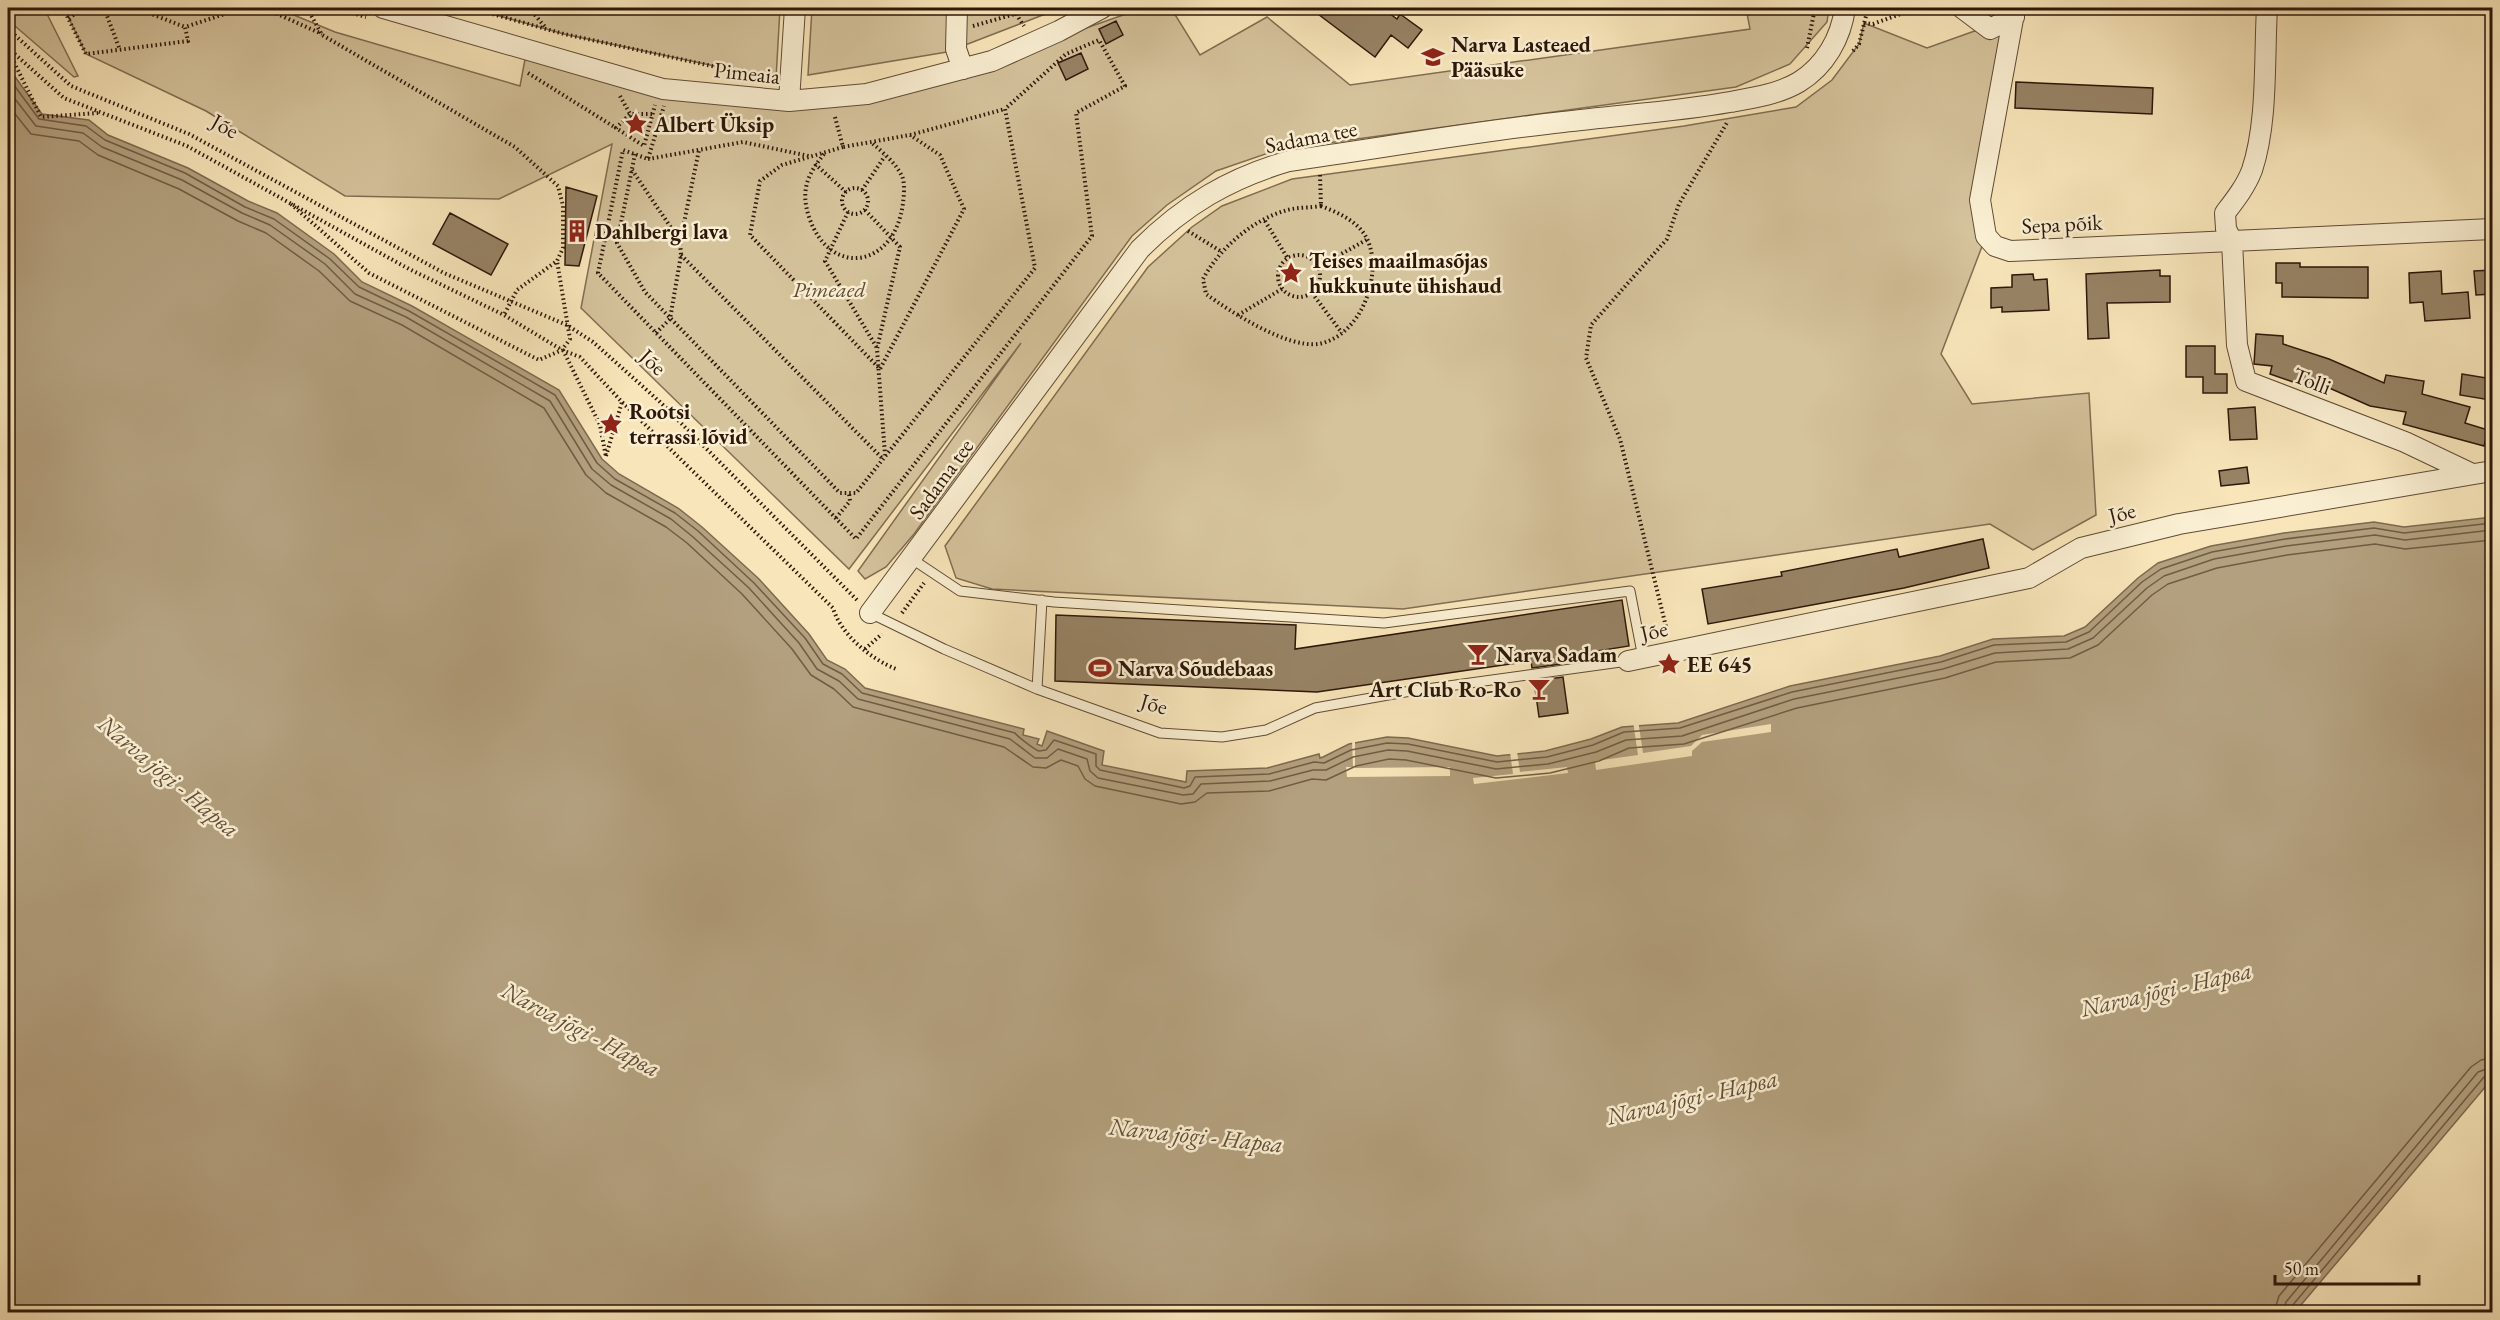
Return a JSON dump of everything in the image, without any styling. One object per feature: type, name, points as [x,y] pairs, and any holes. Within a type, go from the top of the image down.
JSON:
[{"type":"street","name":"Pimeaia","points":[[383,8],[663,89],[867,94],[992,61],[1059,31],[1102,8]]},
{"type":"street","points":[[790,92],[795,8]]},
{"type":"street","points":[[957,8],[956,49],[963,69]]},
{"type":"street","name":"Sadama tee","points":[[870,613],[1140,249],[1172,219],[1202,197],[1248,174],[1289,161],[1563,122],[1681,111],[1753,98],[1785,89],[1813,72],[1828,56],[1838,36],[1845,8]]},
{"type":"street","points":[[1962,8],[1990,28],[2014,12]]},
{"type":"street","name":"Tolli","points":[[2267,8],[2260,130],[2252,170],[2239,196],[2225,213],[2226,230],[2232,241],[2237,345],[2246,381],[2406,442],[2470,473]]},
{"type":"street","name":"Sepa põik","points":[[2014,12],[1980,200],[1986,236],[1995,246],[2010,251],[2232,241]]},
{"type":"street","points":[[2232,241],[2493,229]]},
{"type":"street","points":[[2470,473],[2493,471]]},
{"type":"street","name":"Jõe","points":[[1635,659],[2029,578],[2081,548],[2179,524],[2470,473]]},
{"type":"lane","points":[[912,559],[960,591],[1042,600],[1384,623],[1630,591],[1635,659]]},
{"type":"lane","points":[[1037,689],[1042,600]]},
{"type":"lane","name":"Jõe","points":[[870,613],[892,626],[1037,689],[1160,733],[1222,737],[1266,730],[1315,708],[1406,692],[1635,659]]},
{"type":"path","points":[[63,8],[86,54],[188,41],[185,27]]},
{"type":"path","points":[[69,19],[81,8]]},
{"type":"path","points":[[109,8],[103,8],[120,50]]},
{"type":"path","points":[[136,8],[185,27],[243,8]]},
{"type":"path","points":[[264,8],[322,35],[515,147],[558,186],[563,206],[563,248],[557,261],[517,290],[504,315]]},
{"type":"path","points":[[307,8],[322,35]]},
{"type":"path","points":[[471,8],[790,92]]},
{"type":"path","points":[[529,8],[547,29]]},
{"type":"path","points":[[957,30],[1036,8]]},
{"type":"path","points":[[1806,52],[1815,8]]},
{"type":"path","points":[[1864,23],[1873,24],[1917,8]]},
{"type":"path","name":"Jõe","points":[[8,29],[71,86],[189,134],[444,273],[567,326],[606,350],[870,613]]},
{"type":"path","points":[[811,157],[743,142],[648,159],[623,150],[598,273],[856,539],[1092,236],[1076,113],[1125,86],[1099,40],[1066,54],[1005,109],[909,135],[843,147],[825,153],[811,157],[782,165],[760,181],[750,235],[880,369]]},
{"type":"path","points":[[8,49],[64,98],[187,146],[409,269],[504,315],[562,350],[580,357],[622,402],[833,608],[836,621],[876,661],[896,669]]},
{"type":"path","points":[[8,49],[41,117],[102,113]]},
{"type":"path","points":[[528,73],[644,146],[652,114],[630,114],[616,128]]},
{"type":"path","points":[[616,89],[634,121]]},
{"type":"path","points":[[648,159],[665,103]]},
{"type":"path","points":[[635,154],[617,243],[645,292],[840,493],[856,493],[1035,268],[1005,109]]},
{"type":"path","points":[[835,117],[843,147]]},
{"type":"path","points":[[1672,651],[1620,439],[1586,358],[1591,325],[1667,239],[1679,204],[1730,117],[1718,120]]},
{"type":"path","points":[[880,369],[964,209],[940,155],[909,135]]},
{"type":"path","points":[[825,153],[809,172],[806,207],[819,238],[830,248],[846,257],[860,258],[872,255],[892,238],[902,218],[903,178],[885,155],[871,142]]},
{"type":"path","points":[[656,333],[670,319],[681,255],[680,242],[699,150]]},
{"type":"path","points":[[862,190],[885,155]]},
{"type":"path","points":[[815,164],[846,192]]},
{"type":"path","points":[[632,169],[680,242]]},
{"type":"path","points":[[1310,176],[1331,173]]},
{"type":"path","points":[[1320,175],[1321,206]]},
{"type":"path","points":[[855,188],[862,190],[868,199],[865,210],[857,214],[848,212],[842,203],[846,192],[855,188]]},
{"type":"path","points":[[285,199],[369,273],[539,360],[562,350],[570,339],[557,261]]},
{"type":"path","points":[[1321,206],[1352,220],[1368,239],[1373,262],[1369,291],[1359,316],[1342,333],[1318,344],[1295,341],[1238,315],[1206,294],[1203,279],[1222,252],[1237,236],[1265,221],[1284,211],[1321,206]]},
{"type":"path","points":[[865,210],[900,248],[878,349],[884,457]]},
{"type":"path","points":[[848,212],[825,261],[878,349]]},
{"type":"path","points":[[1265,221],[1288,259]]},
{"type":"path","points":[[1180,226],[1222,252]]},
{"type":"path","points":[[1318,267],[1368,239]]},
{"type":"path","points":[[681,255],[884,457]]},
{"type":"path","points":[[1301,256],[1314,262],[1318,267],[1319,281],[1312,293],[1293,296],[1282,289],[1279,283],[1279,270],[1288,259],[1301,256]]},
{"type":"path","points":[[1238,315],[1282,289]]},
{"type":"path","points":[[1312,293],[1342,333]]},
{"type":"path","points":[[562,350],[600,425],[606,457],[622,402]]},
{"type":"path","points":[[836,518],[850,501],[849,493]]},
{"type":"path","points":[[865,649],[892,626],[932,573]]},
{"type":"green space","points":[[8,8],[44,8],[78,76],[74,77],[8,20]]},
{"type":"green space","name":"Pimeaed","points":[[64,8],[277,8],[335,32],[520,86],[526,54],[792,107],[1032,47],[1143,8],[1171,8],[1200,55],[1267,17],[1350,85],[1750,29],[1746,8],[1829,8],[1827,22],[1790,64],[1736,87],[1277,150],[1216,171],[1167,205],[1132,236],[914,534],[886,567],[865,579],[858,571],[1021,343],[849,569],[581,308],[612,144],[499,199],[345,196],[206,111],[86,54]]},
{"type":"green space","points":[[471,8],[780,8],[776,79],[564,34]]},
{"type":"green space","points":[[812,8],[1061,8],[947,52],[808,75]]},
{"type":"green space","points":[[2014,17],[1980,200],[1986,236],[1941,354],[1972,404],[2089,393],[2096,515],[2033,550],[1990,524],[1403,609],[992,589],[956,578],[945,546],[1148,267],[1192,227],[1222,206],[1292,179],[1684,126],[1796,107],[1832,80],[1859,44],[1864,23],[1927,48]]},
{"type":"water","name":"Narva jõgi - Нарва","points":[[8,67],[42,114],[89,120],[108,135],[188,168],[248,201],[277,213],[334,254],[362,282],[412,306],[559,390],[602,459],[619,474],[678,508],[702,527],[759,579],[809,634],[827,660],[845,669],[865,688],[1024,729],[1023,735],[1039,739],[1037,744],[1042,746],[1047,731],[1104,751],[1102,765],[1186,782],[1187,771],[1267,768],[1319,754],[1320,758],[1349,744],[1387,737],[1408,738],[1497,756],[1545,751],[1591,739],[1622,727],[1678,723],[1790,686],[1940,656],[1993,639],[2064,636],[2085,627],[2138,578],[2158,563],[2211,546],[2284,533],[2374,522],[2404,527],[2492,517],[2492,1079],[2295,1312],[8,1312]]},
{"type":"pier","points":[[1638,720],[1643,753],[1691,746],[1702,735],[1771,724],[1771,732],[1702,742],[1692,751],[1692,756],[1596,770],[1595,761],[1638,755],[1633,721]]},
{"type":"pier","points":[[1352,740],[1355,740],[1355,768],[1450,767],[1450,776],[1347,777],[1346,767],[1353,767]]},
{"type":"pier","points":[[1517,751],[1520,772],[1567,767],[1568,773],[1474,784],[1473,778],[1513,774],[1510,752]]},
{"type":"building","points":[[1310,8],[1382,8],[1397,19],[1400,14],[1422,30],[1408,48],[1391,35],[1375,57]]},
{"type":"building","points":[[1116,21],[1123,35],[1106,44],[1099,29]]},
{"type":"building","points":[[1081,53],[1088,69],[1066,80],[1058,63]]},
{"type":"building","points":[[2016,82],[2153,88],[2152,114],[2015,108]]},
{"type":"building","name":"Dahlbergi lava","points":[[566,187],[597,196],[579,266],[565,265]]},
{"type":"building","points":[[450,213],[508,244],[491,275],[433,244]]},
{"type":"building","points":[[2276,263],[2300,263],[2300,267],[2368,267],[2368,298],[2282,297],[2282,283],[2276,283]]},
{"type":"building","points":[[2160,270],[2160,276],[2170,276],[2170,302],[2107,303],[2109,338],[2088,339],[2086,274]]},
{"type":"building","points":[[2493,270],[2493,294],[2476,295],[2474,271]]},
{"type":"building","points":[[2441,271],[2442,294],[2468,292],[2470,318],[2425,321],[2423,302],[2410,303],[2409,273]]},
{"type":"building","points":[[2033,274],[2034,280],[2047,279],[2049,310],[2002,312],[2002,307],[1991,308],[1991,288],[2012,287],[2012,275]]},
{"type":"building","points":[[2256,334],[2283,336],[2283,344],[2329,359],[2384,383],[2386,375],[2424,381],[2422,394],[2470,407],[2465,423],[2488,430],[2484,446],[2403,424],[2406,412],[2370,406],[2318,383],[2317,385],[2298,378],[2296,383],[2270,374],[2272,366],[2254,364]]},
{"type":"building","points":[[2186,346],[2215,346],[2215,374],[2227,374],[2227,393],[2203,393],[2203,377],[2186,377]]},
{"type":"building","points":[[2462,374],[2493,379],[2490,400],[2460,395]]},
{"type":"building","points":[[2255,407],[2257,439],[2230,440],[2228,409]]},
{"type":"building","points":[[2247,467],[2249,483],[2221,486],[2219,471]]},
{"type":"building","points":[[1983,539],[1989,568],[1904,588],[1708,624],[1702,589],[1782,576],[1781,572],[1897,549],[1899,557]]},
{"type":"building","points":[[1622,600],[1629,646],[1560,657],[1561,664],[1532,668],[1531,661],[1317,692],[1055,681],[1056,615],[1296,625],[1295,649]]},
{"type":"building","points":[[1563,677],[1568,713],[1539,717],[1534,681]]},
{"type":"place","name":"Narva Lasteaed Pääsuke","points":[[1433,57]]},
{"type":"place","name":"Albert Üksip","points":[[636,124]]},
{"type":"place","name":"Dahlbergi lava","points":[[577,231]]},
{"type":"place","name":"Teises maailmasõjas hukkunute ühishaud","points":[[1291,273]]},
{"type":"place","name":"Rootsi terrassi lõvid","points":[[611,424]]},
{"type":"place","name":"Narva Sadam","points":[[1478,654]]},
{"type":"place","name":"EE 645","points":[[1669,664]]},
{"type":"place","name":"Narva Sõudebaas","points":[[1100,668]]},
{"type":"place","name":"Art Club Ro-Ro","points":[[1539,689]]}]
